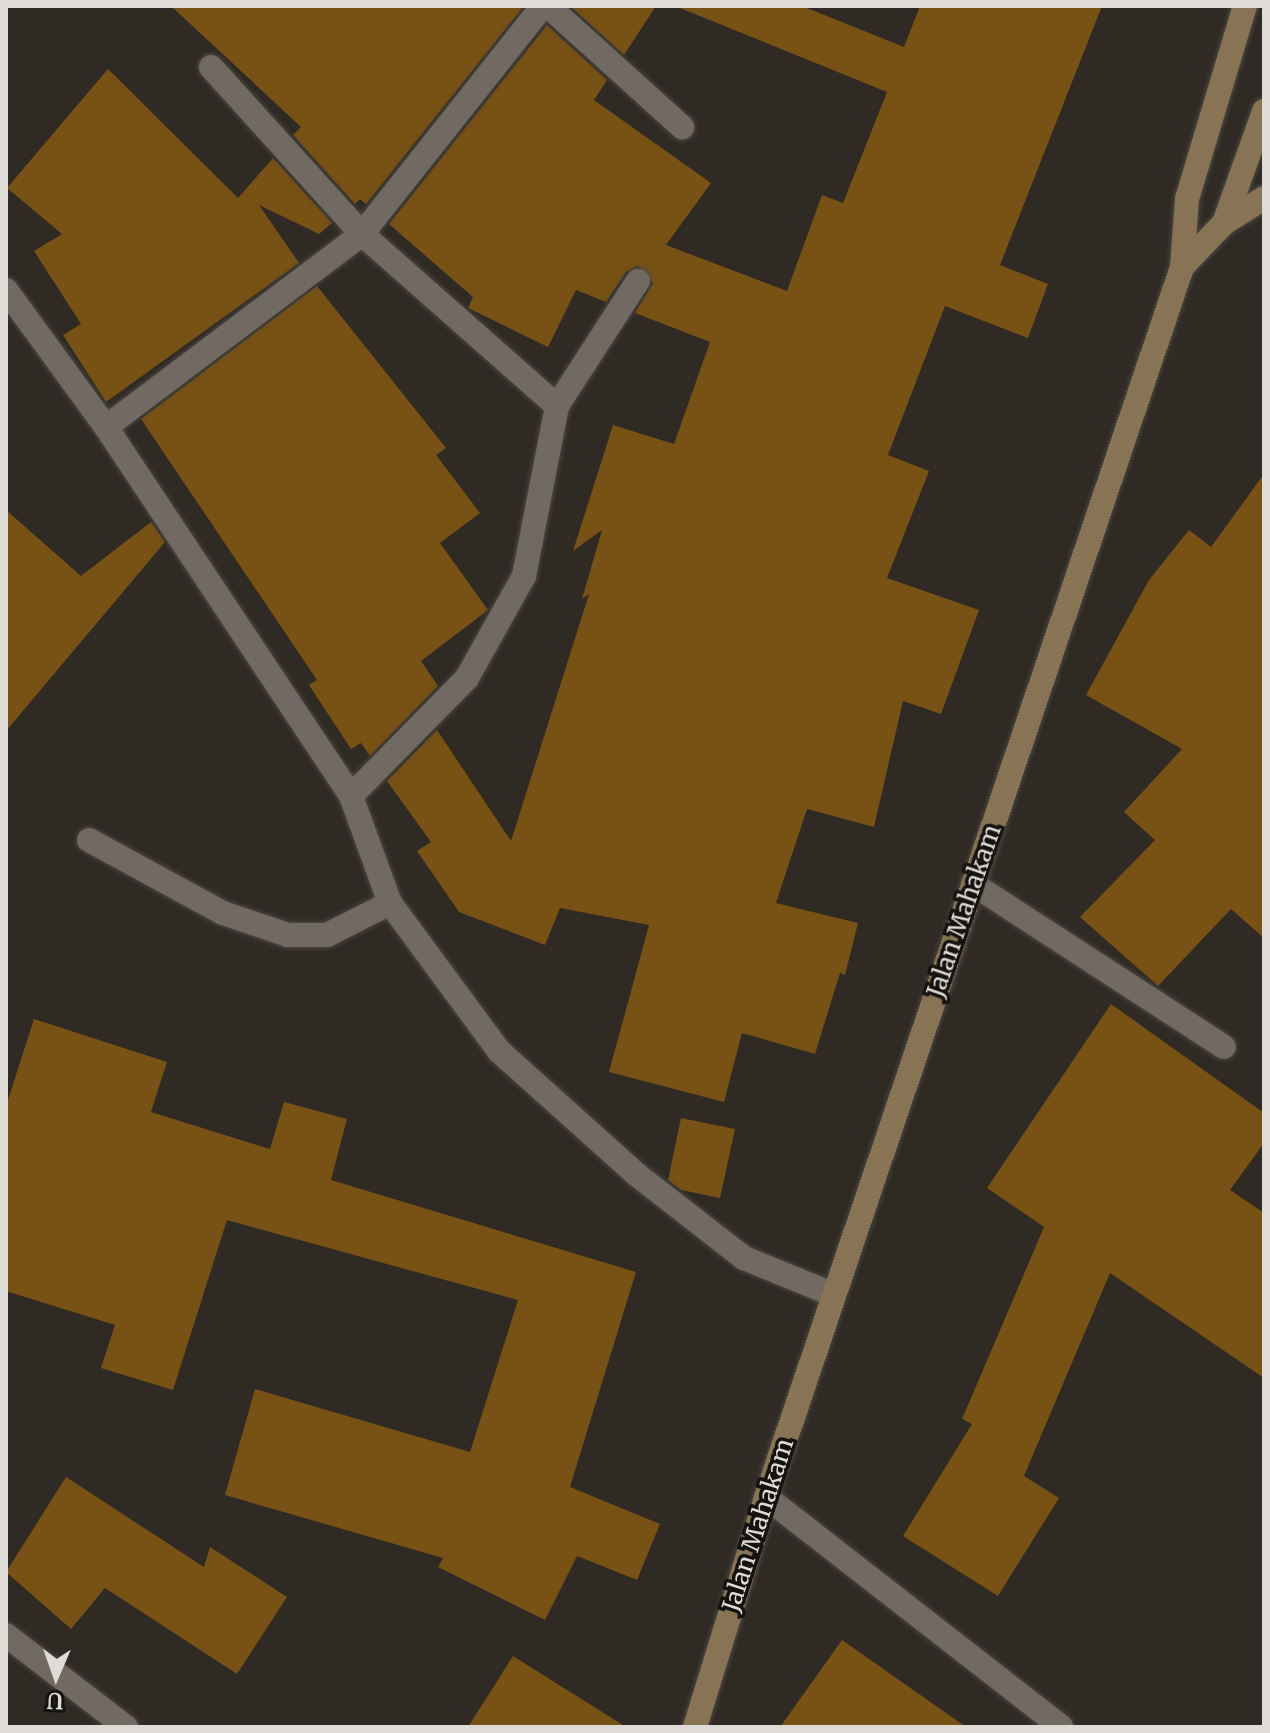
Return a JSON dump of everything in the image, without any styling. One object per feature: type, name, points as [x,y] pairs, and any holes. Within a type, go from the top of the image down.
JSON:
[{"type":"street","points":[[106,427],[362,234],[545,6],[682,127]]},
{"type":"street","points":[[1182,267],[1187,199],[1245,6]]},
{"type":"street","points":[[211,67],[362,234],[557,406]]},
{"type":"street","name":"Jalan Mahakam","points":[[695,1727],[766,1497],[1182,267],[1224,223],[1264,111]]},
{"type":"street","points":[[1224,223],[1264,198]]},
{"type":"street","points":[[351,796],[451,700],[524,576],[557,406],[638,281]]},
{"type":"street","points":[[6,290],[106,427],[351,796],[390,903],[499,1051],[636,1174],[744,1258],[834,1295]]},
{"type":"street","points":[[89,840],[223,913],[288,935],[327,935],[390,903]]},
{"type":"street","points":[[973,884],[1224,1047]]},
{"type":"street","points":[[766,1497],[1061,1727]]},
{"type":"street","points":[[6,1635],[126,1727]]},
{"type":"building","points":[[171,6],[524,6],[366,204],[360,199],[355,204],[293,135],[301,127]]},
{"type":"building","points":[[570,6],[656,6],[624,55]]},
{"type":"building","points":[[675,6],[802,6],[904,47],[920,6],[1102,6],[1000,265],[1048,284],[1028,338],[945,306],[888,455],[929,471],[887,578],[979,610],[941,714],[903,701],[874,827],[807,809],[776,903],[858,923],[845,975],[840,973],[815,1054],[742,1033],[724,1102],[609,1072],[649,925],[560,908],[545,945],[459,912],[417,851],[431,842],[387,781],[437,730],[511,841],[589,594],[582,599],[602,530],[573,551],[613,425],[674,444],[710,342],[635,313],[653,283],[638,266],[626,272],[606,302],[576,290],[548,347],[468,308],[473,297],[389,224],[547,25],[607,80],[594,100],[711,183],[666,245],[787,291],[822,195],[843,203],[887,92]]},
{"type":"building","points":[[108,69],[238,198],[273,158],[332,223],[319,234],[259,205],[299,263],[106,402],[63,335],[81,324],[34,251],[62,234],[7,188]]},
{"type":"building","points":[[317,286],[446,448],[436,455],[480,513],[440,543],[488,610],[421,661],[438,686],[370,756],[361,743],[351,749],[309,685],[317,680],[141,419]]},
{"type":"building","points":[[1264,474],[1264,938],[1231,909],[1158,986],[1080,917],[1155,840],[1124,812],[1182,749],[1086,695],[1149,580],[1189,530],[1211,547]]},
{"type":"building","points":[[6,510],[81,576],[151,522],[165,542],[6,731]]},
{"type":"building","points":[[1111,1004],[1264,1113],[1264,1143],[1230,1190],[1264,1213],[1264,1378],[1110,1273],[1024,1476],[1059,1498],[998,1596],[903,1536],[972,1424],[962,1419],[1044,1227],[987,1188]]},
{"type":"building","points":[[34,1019],[167,1062],[151,1112],[270,1149],[284,1102],[347,1119],[331,1180],[636,1272],[570,1487],[660,1524],[637,1580],[577,1556],[545,1620],[438,1567],[443,1558],[225,1495],[255,1389],[470,1452],[518,1300],[227,1220],[173,1390],[101,1368],[115,1325],[6,1291],[6,1106]]},
{"type":"building","points":[[681,1118],[735,1129],[720,1198],[681,1190],[668,1180]]},
{"type":"building","points":[[66,1477],[204,1567],[210,1547],[287,1597],[237,1674],[105,1588],[71,1629],[6,1572]]},
{"type":"building","points":[[842,1640],[966,1727],[780,1727]]},
{"type":"building","points":[[513,1656],[626,1727],[468,1727]]}]
